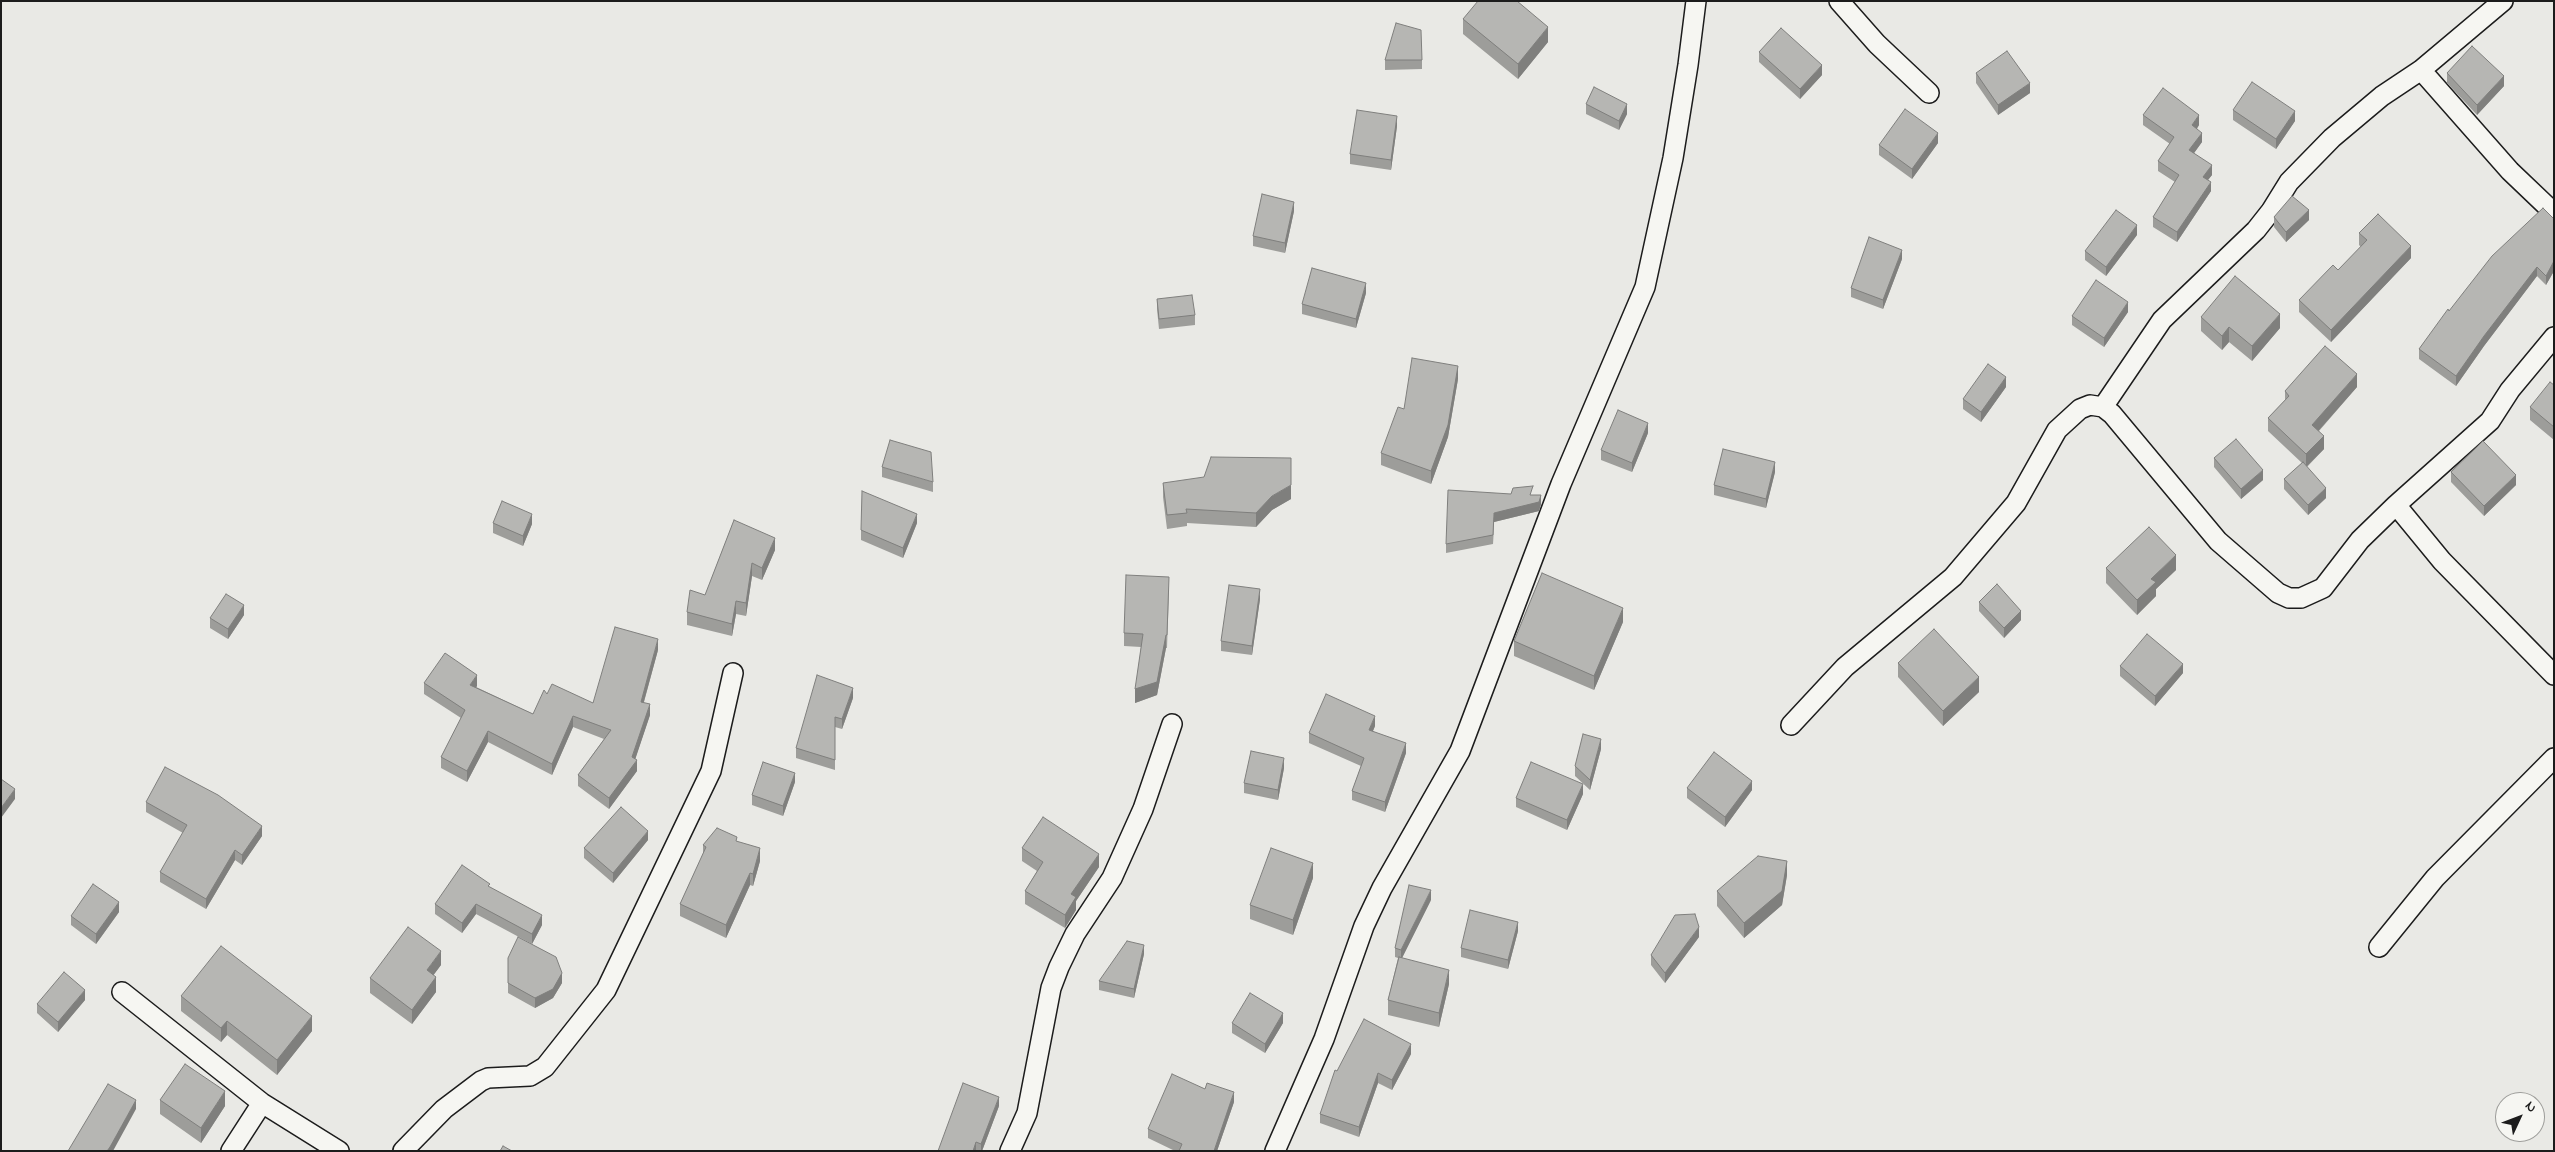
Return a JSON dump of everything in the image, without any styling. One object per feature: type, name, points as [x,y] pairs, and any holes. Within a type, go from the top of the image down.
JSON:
[{"type":"street","points":[[1275,1151],[1324,1039],[1364,926],[1382,888],[1460,751],[1561,484],[1645,287],[1673,158],[1696,1]]},
{"type":"street","points":[[1839,1],[1877,44],[1929,93]]},
{"type":"street","points":[[2103,407],[2162,320],[2256,230],[2271,211],[2288,182],[2332,138],[2382,96],[2421,70],[2503,1]]},
{"type":"street","points":[[2421,70],[2510,171],[2554,213]]},
{"type":"street","points":[[1791,725],[1845,667],[1953,577],[2016,503],[2038,468],[2057,430],[2080,409],[2090,405],[2103,407],[2130,434],[2218,541],[2278,593],[2289,598],[2301,598],[2323,588],[2360,540],[2396,504],[2484,428],[2510,390],[2554,337]]},
{"type":"street","points":[[2396,504],[2442,561],[2554,675]]},
{"type":"street","points":[[403,1151],[444,1109],[480,1081],[488,1078],[530,1076],[544,1068],[606,990],[711,771],[733,673]]},
{"type":"street","points":[[1010,1151],[1027,1113],[1051,988],[1056,974],[1075,934],[1112,878],[1143,809],[1172,724]]},
{"type":"street","points":[[2379,947],[2434,878],[2554,758]]},
{"type":"street","points":[[122,992],[262,1103],[339,1151]]},
{"type":"street","points":[[231,1151],[262,1103]]},
{"type":"building","points":[[1478,1],[1517,1],[1548,27],[1518,64],[1463,19]]},
{"type":"building","points":[[1396,23],[1421,30],[1422,60],[1385,60]]},
{"type":"building","points":[[1781,28],[1822,65],[1800,89],[1759,52]]},
{"type":"building","points":[[2472,46],[2504,76],[2477,105],[2447,73]]},
{"type":"building","points":[[2007,51],[2030,83],[1998,105],[1976,73]]},
{"type":"building","points":[[2252,82],[2295,111],[2276,139],[2233,110]]},
{"type":"building","points":[[1594,87],[1627,104],[1619,121],[1586,104]]},
{"type":"building","points":[[2163,88],[2199,115],[2192,125],[2202,133],[2189,150],[2212,165],[2203,177],[2211,182],[2177,232],[2153,217],[2179,175],[2158,161],[2174,137],[2143,115]]},
{"type":"building","points":[[1905,109],[1938,133],[1912,169],[1879,145]]},
{"type":"building","points":[[1357,110],[1397,116],[1391,160],[1350,154]]},
{"type":"building","points":[[1262,194],[1294,202],[1285,243],[1253,236]]},
{"type":"building","points":[[2292,196],[2309,210],[2286,232],[2274,217]]},
{"type":"building","points":[[2543,208],[2554,219],[2554,261],[2546,276],[2537,267],[2456,376],[2419,349],[2448,309],[2449,311],[2492,256]]},
{"type":"building","points":[[2116,210],[2137,225],[2106,267],[2085,251]]},
{"type":"building","points":[[2378,214],[2411,246],[2331,330],[2299,300],[2333,265],[2338,270],[2367,240],[2359,233]]},
{"type":"building","points":[[1869,237],[1902,250],[1883,300],[1851,288]]},
{"type":"building","points":[[1312,268],[1366,283],[1356,319],[1302,304]]},
{"type":"building","points":[[2235,276],[2280,314],[2252,346],[2229,327],[2222,336],[2201,317]]},
{"type":"building","points":[[2096,280],[2128,302],[2104,338],[2072,316]]},
{"type":"building","points":[[1192,295],[1195,315],[1159,319],[1157,299]]},
{"type":"building","points":[[2325,346],[2357,374],[2312,425],[2324,436],[2306,454],[2268,418],[2289,396],[2285,391]]},
{"type":"building","points":[[1412,358],[1458,366],[1448,425],[1431,471],[1381,453],[1398,407],[1404,409]]},
{"type":"building","points":[[1988,364],[2006,377],[1981,412],[1963,399]]},
{"type":"building","points":[[2550,382],[2554,385],[2554,427],[2530,407]]},
{"type":"building","points":[[1618,410],[1648,423],[1632,463],[1601,450]]},
{"type":"building","points":[[2236,439],[2263,470],[2241,489],[2214,458]]},
{"type":"building","points":[[890,440],[931,452],[933,482],[882,467]]},
{"type":"building","points":[[2483,441],[2516,475],[2484,506],[2451,472]]},
{"type":"building","points":[[1723,449],[1775,462],[1766,499],[1714,485]]},
{"type":"building","points":[[1211,457],[1291,458],[1291,485],[1272,496],[1256,513],[1186,509],[1187,513],[1167,515],[1163,483],[1204,477]]},
{"type":"building","points":[[2303,462],[2326,488],[2308,505],[2284,479]]},
{"type":"building","points":[[1533,486],[1530,495],[1541,495],[1539,502],[1494,513],[1493,535],[1446,544],[1448,490],[1511,494],[1513,488]]},
{"type":"building","points":[[862,491],[917,514],[903,548],[861,530]]},
{"type":"building","points":[[502,501],[532,514],[523,536],[493,523]]},
{"type":"building","points":[[734,520],[775,538],[762,568],[752,563],[746,603],[736,601],[732,624],[687,612],[690,590],[705,595]]},
{"type":"building","points":[[2149,527],[2176,555],[2151,579],[2156,582],[2137,600],[2106,568]]},
{"type":"building","points":[[1542,573],[1623,608],[1594,676],[1514,641]]},
{"type":"building","points":[[1126,575],[1169,577],[1167,635],[1157,682],[1135,689],[1143,634],[1124,633]]},
{"type":"building","points":[[1997,584],[2021,611],[2004,628],[1979,602]]},
{"type":"building","points":[[1229,585],[1260,589],[1252,646],[1221,641]]},
{"type":"building","points":[[226,594],[244,605],[228,629],[210,618]]},
{"type":"building","points":[[615,627],[658,639],[641,702],[650,704],[632,757],[637,760],[609,798],[578,775],[611,730],[573,716],[552,764],[488,731],[467,771],[441,757],[465,710],[424,683],[445,653],[477,675],[470,685],[533,714],[544,690],[547,694],[552,684],[593,703]]},
{"type":"building","points":[[1934,629],[1979,677],[1943,711],[1898,663]]},
{"type":"building","points":[[2147,634],[2183,664],[2155,696],[2120,666]]},
{"type":"building","points":[[817,675],[853,688],[842,719],[835,717],[835,760],[796,748]]},
{"type":"building","points":[[1326,694],[1375,716],[1369,730],[1406,743],[1385,802],[1352,791],[1364,758],[1309,733]]},
{"type":"building","points":[[1583,734],[1601,739],[1590,780],[1575,766]]},
{"type":"building","points":[[1251,751],[1284,758],[1278,790],[1244,783]]},
{"type":"building","points":[[1714,752],[1752,781],[1725,817],[1687,788]]},
{"type":"building","points":[[763,762],[795,773],[783,806],[752,795]]},
{"type":"building","points":[[1531,762],[1583,784],[1567,820],[1516,798]]},
{"type":"building","points":[[165,767],[218,795],[262,826],[242,855],[235,850],[206,899],[160,872],[187,825],[146,802]]},
{"type":"building","points":[[1,779],[15,789],[1,808]]},
{"type":"building","points":[[621,807],[648,831],[613,873],[584,848]]},
{"type":"building","points":[[1043,817],[1099,854],[1071,894],[1076,897],[1065,915],[1025,891],[1043,862],[1022,848]]},
{"type":"building","points":[[717,828],[737,837],[736,841],[760,848],[753,874],[750,873],[726,925],[680,904],[706,847],[703,845]]},
{"type":"building","points":[[1271,848],[1313,863],[1293,920],[1250,905]]},
{"type":"building","points":[[1758,856],[1787,861],[1782,891],[1744,923],[1717,891]]},
{"type":"building","points":[[462,865],[490,884],[488,886],[542,915],[532,934],[476,904],[462,923],[435,904]]},
{"type":"building","points":[[93,884],[119,902],[96,934],[71,916]]},
{"type":"building","points":[[1409,885],[1431,890],[1401,950],[1395,948]]},
{"type":"building","points":[[1470,910],[1518,922],[1508,960],[1461,948]]},
{"type":"building","points":[[1695,914],[1699,927],[1665,973],[1651,955],[1675,915]]},
{"type":"building","points":[[408,927],[441,951],[427,970],[436,977],[412,1010],[370,978]]},
{"type":"building","points":[[518,937],[556,957],[562,973],[553,989],[535,998],[508,983],[508,958]]},
{"type":"building","points":[[1127,941],[1144,945],[1134,989],[1099,981]]},
{"type":"building","points":[[221,946],[312,1016],[277,1060],[227,1021],[221,1028],[181,996]]},
{"type":"building","points":[[1399,957],[1449,970],[1439,1013],[1388,1000]]},
{"type":"building","points":[[64,972],[85,990],[58,1022],[37,1004]]},
{"type":"building","points":[[1250,993],[1283,1013],[1265,1044],[1232,1023]]},
{"type":"building","points":[[1364,1019],[1411,1044],[1392,1080],[1378,1073],[1359,1127],[1320,1114],[1335,1070],[1337,1071]]},
{"type":"building","points":[[185,1064],[225,1091],[201,1128],[160,1100]]},
{"type":"building","points":[[1172,1074],[1205,1089],[1207,1083],[1234,1092],[1214,1151],[1179,1151],[1182,1144],[1148,1129]]},
{"type":"building","points":[[963,1083],[999,1097],[981,1144],[976,1142],[973,1151],[938,1151]]},
{"type":"building","points":[[108,1084],[136,1100],[110,1147],[107,1151],[68,1151]]},
{"type":"building","points":[[503,1146],[512,1151],[500,1151]]}]
